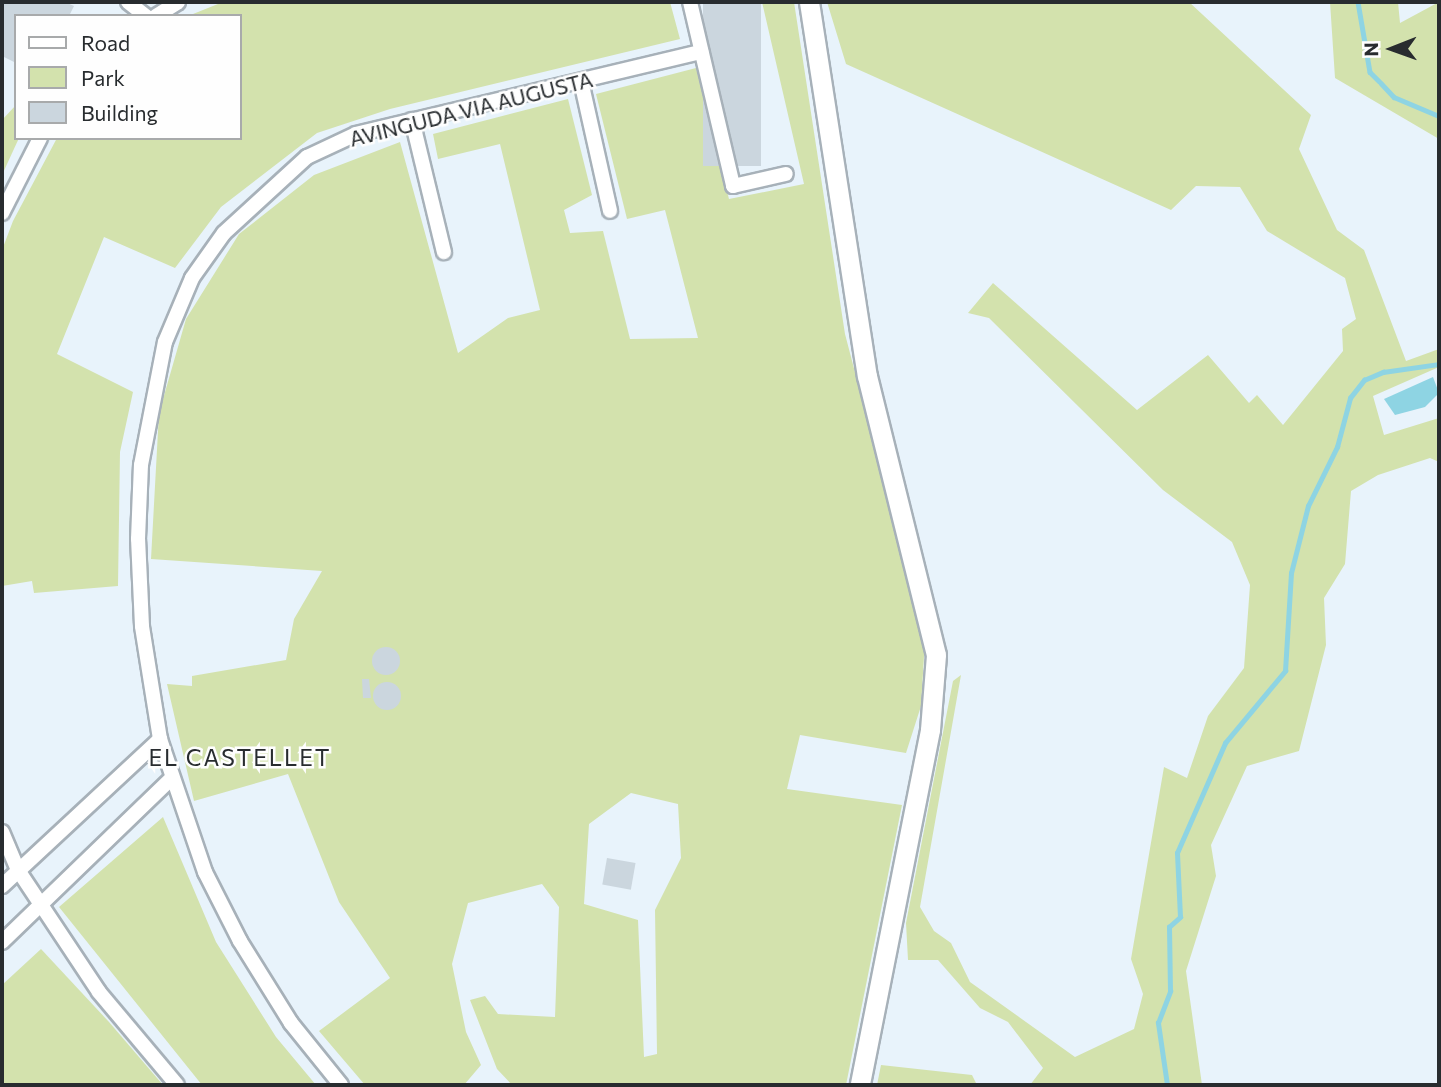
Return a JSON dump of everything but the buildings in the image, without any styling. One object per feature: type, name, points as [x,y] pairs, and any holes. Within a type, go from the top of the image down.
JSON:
[{"type":"main road","points":[[809,2],[867,376],[936,655],[930,730],[860,1085]]},
{"type":"street","points":[[128,2],[143,14]]},
{"type":"street","points":[[159,14],[178,2]]},
{"type":"street","points":[[690,2],[733,186],[786,174]]},
{"type":"street","name":"AVINGUDA VIA AUGUSTA","points":[[341,1085],[291,1023],[240,941],[205,872],[171,779],[160,739],[142,626],[138,539],[150,400],[176,316],[192,278],[224,233],[307,157],[355,134],[701,52]]},
{"type":"street","points":[[581,81],[610,211]]},
{"type":"street","points":[[412,120],[444,252]]},
{"type":"street","points":[[2,213],[39,140]]},
{"type":"street","points":[[2,886],[160,739]]},
{"type":"street","points":[[2,942],[171,779]]},
{"type":"street","points":[[2,832],[18,870],[99,992],[177,1085]]},
{"type":"green space","points":[[223,2],[670,2],[680,39],[390,109],[317,133],[221,207],[175,268],[104,237],[57,354],[133,392],[120,452],[118,586],[34,593],[32,581],[2,586],[2,250],[13,221],[56,140],[242,140],[242,14],[193,14]]},
{"type":"green space","points":[[762,2],[794,2],[845,334],[925,640],[921,706],[906,753],[800,735],[787,789],[902,805],[846,1085],[512,1085],[497,1069],[470,1000],[485,996],[498,1014],[555,1017],[559,907],[542,884],[468,903],[452,964],[466,1032],[481,1065],[464,1085],[365,1085],[319,1031],[390,978],[339,902],[288,774],[194,801],[167,684],[192,686],[192,676],[286,660],[294,619],[322,571],[151,559],[159,413],[186,319],[239,234],[314,175],[400,142],[458,353],[508,318],[540,310],[500,144],[438,159],[433,134],[568,99],[592,195],[564,210],[570,233],[603,231],[630,339],[698,338],[665,210],[627,219],[596,94],[696,68],[729,199],[804,184]],"holes":[[[631,793],[678,804],[681,858],[655,910],[657,1054],[644,1057],[638,920],[584,904],[589,824]]]},
{"type":"green space","points":[[827,2],[1189,2],[1311,115],[1299,149],[1337,230],[1364,250],[1406,361],[1439,349],[1439,367],[1373,396],[1384,435],[1439,418],[1439,462],[1430,458],[1378,475],[1351,491],[1345,564],[1324,598],[1326,645],[1299,751],[1247,766],[1211,845],[1216,876],[1186,971],[1202,1085],[1030,1085],[1043,1068],[1008,1022],[980,1008],[938,960],[908,960],[906,923],[953,681],[961,675],[920,907],[934,931],[951,943],[970,982],[1075,1057],[1134,1029],[1143,994],[1131,959],[1164,767],[1187,778],[1208,716],[1244,668],[1250,585],[1232,542],[1163,490],[989,318],[968,313],[993,283],[1137,410],[1208,355],[1249,403],[1257,395],[1283,425],[1343,351],[1342,329],[1356,319],[1345,278],[1267,231],[1240,187],[1196,186],[1171,210],[846,64]]},
{"type":"green space","points":[[1330,2],[1398,2],[1400,23],[1439,2],[1439,139],[1335,78]]},
{"type":"green space","points":[[14,107],[14,140],[18,140],[2,175],[2,120]]},
{"type":"green space","points":[[163,817],[216,942],[276,1037],[316,1085],[202,1085],[59,907]]},
{"type":"green space","points":[[41,949],[163,1085],[2,1085],[2,985]]},
{"type":"green space","points":[[881,1065],[972,1075],[977,1085],[877,1085]]},
{"type":"water","points":[[1433,377],[1439,393],[1425,407],[1395,415],[1384,399]]},
{"type":"waterway","points":[[1358,2],[1370,72],[1379,81]]},
{"type":"waterway","points":[[1381,83],[1394,97],[1439,116]]},
{"type":"waterway","points":[[1167,1085],[1158,1023],[1170,991],[1169,927],[1180,917],[1177,853],[1225,743],[1285,671],[1291,573],[1308,506],[1337,447],[1350,398],[1364,380],[1383,372],[1439,364]]},
{"type":"district","name":"EL CASTELLET","points":[[240,757]]}]
